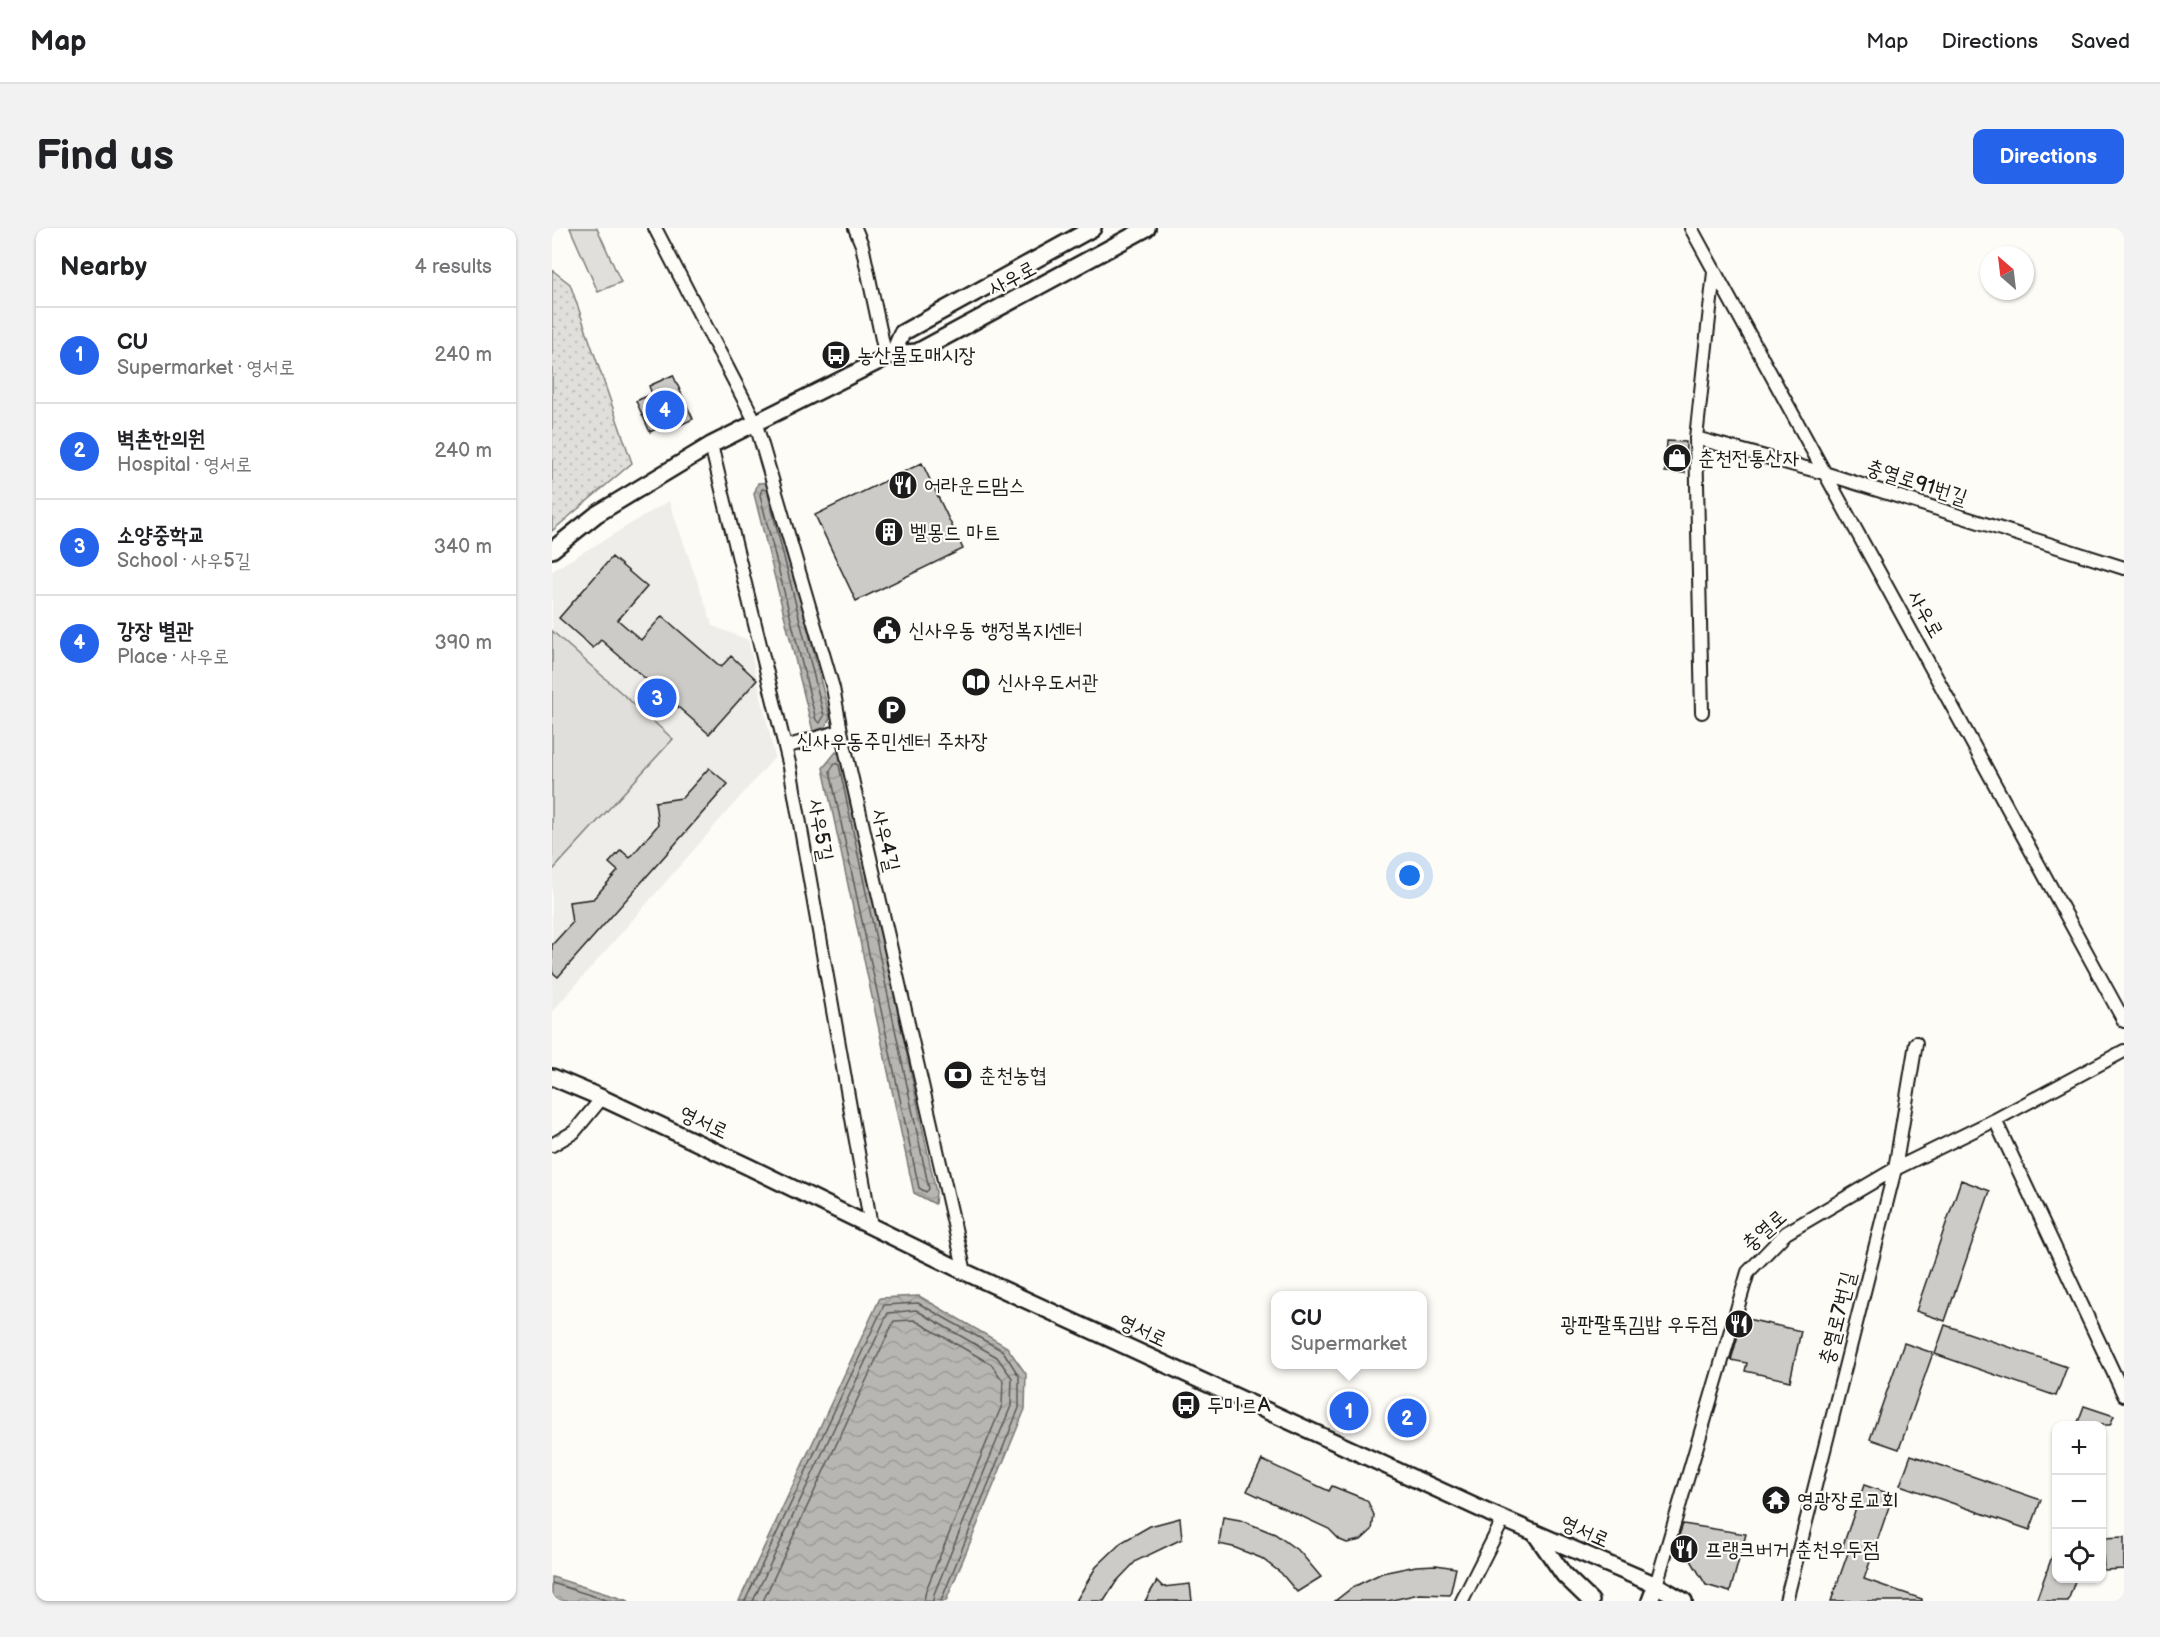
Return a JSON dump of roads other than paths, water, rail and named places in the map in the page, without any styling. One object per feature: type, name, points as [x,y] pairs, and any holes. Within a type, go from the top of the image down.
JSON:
[{"type":"street","points":[[655,228],[755,421]]},
{"type":"street","points":[[855,228],[862,245],[889,356]]},
{"type":"street","name":"사우로","points":[[889,356],[902,333],[1093,228]]},
{"type":"street","name":"사우로","points":[[552,550],[597,514],[755,421],[889,356],[917,352],[1147,228]]},
{"type":"street","name":"사우로","points":[[1691,228],[2124,1021]]},
{"type":"street","points":[[1702,712],[1696,438],[1714,272]]},
{"type":"street","name":"사우4길","points":[[755,421],[833,688],[965,1272]]},
{"type":"street","name":"충열로91번길","points":[[1696,438],[1824,473],[2124,568]]},
{"type":"street","name":"사우5길","points":[[711,445],[785,747],[871,1226]]},
{"type":"street","points":[[785,747],[841,731]]},
{"type":"street","name":"충열로7번길","points":[[1786,1601],[1895,1168],[1916,1043]]},
{"type":"street","name":"충열로","points":[[1656,1585],[1748,1272],[1786,1233],[1895,1168],[1995,1120],[2124,1051]]},
{"type":"street","name":"영서로","points":[[552,1077],[602,1098],[965,1272],[1439,1490],[1656,1585]]},
{"type":"street","points":[[552,1145],[574,1132],[602,1098]]},
{"type":"street","points":[[1995,1120],[2124,1395]]},
{"type":"street","points":[[1462,1601],[1504,1518]]},
{"type":"street","points":[[1534,1532],[1564,1575],[1591,1601]]},
{"type":"street","points":[[1650,1601],[1656,1585],[1684,1601]]},
{"type":"water","points":[[773,482],[775,498],[830,718],[822,733],[814,735],[754,494],[758,483]]},
{"type":"water","points":[[836,752],[844,757],[936,1192],[935,1204],[914,1193],[823,768]]},
{"type":"water","points":[[919,1296],[1007,1347],[1026,1374],[1025,1409],[946,1601],[739,1601],[880,1298]]},
{"type":"water","points":[[552,1577],[629,1601],[552,1601]]},
{"type":"place","name":"농산물도매시장","points":[[836,355]]},
{"type":"place","name":"강장 별관","points":[[665,410]]},
{"type":"place","name":"춘천전통산자","points":[[1677,458]]},
{"type":"place","name":"어라운드맘스","points":[[903,485]]},
{"type":"place","name":"벨몽드 마트","points":[[889,532]]},
{"type":"place","name":"신사우동 행정복지센터","points":[[887,630]]},
{"type":"place","name":"신사우도서관","points":[[976,682]]},
{"type":"place","name":"소양중학교","points":[[657,698]]},
{"type":"place","name":"신사우동주민센터 주차장","points":[[892,710]]},
{"type":"place","name":"춘천농협","points":[[958,1075]]},
{"type":"place","name":"광판팔뚝김밥 우두점","points":[[1739,1324]]},
{"type":"place","name":"두미르A","points":[[1186,1405]]},
{"type":"place","name":"CU","points":[[1349,1411]]},
{"type":"place","name":"벽촌한의원","points":[[1407,1418]]},
{"type":"place","name":"영광장로교회","points":[[1776,1500]]},
{"type":"place","name":"프랭크버거 춘천우두점","points":[[1684,1549]]}]
